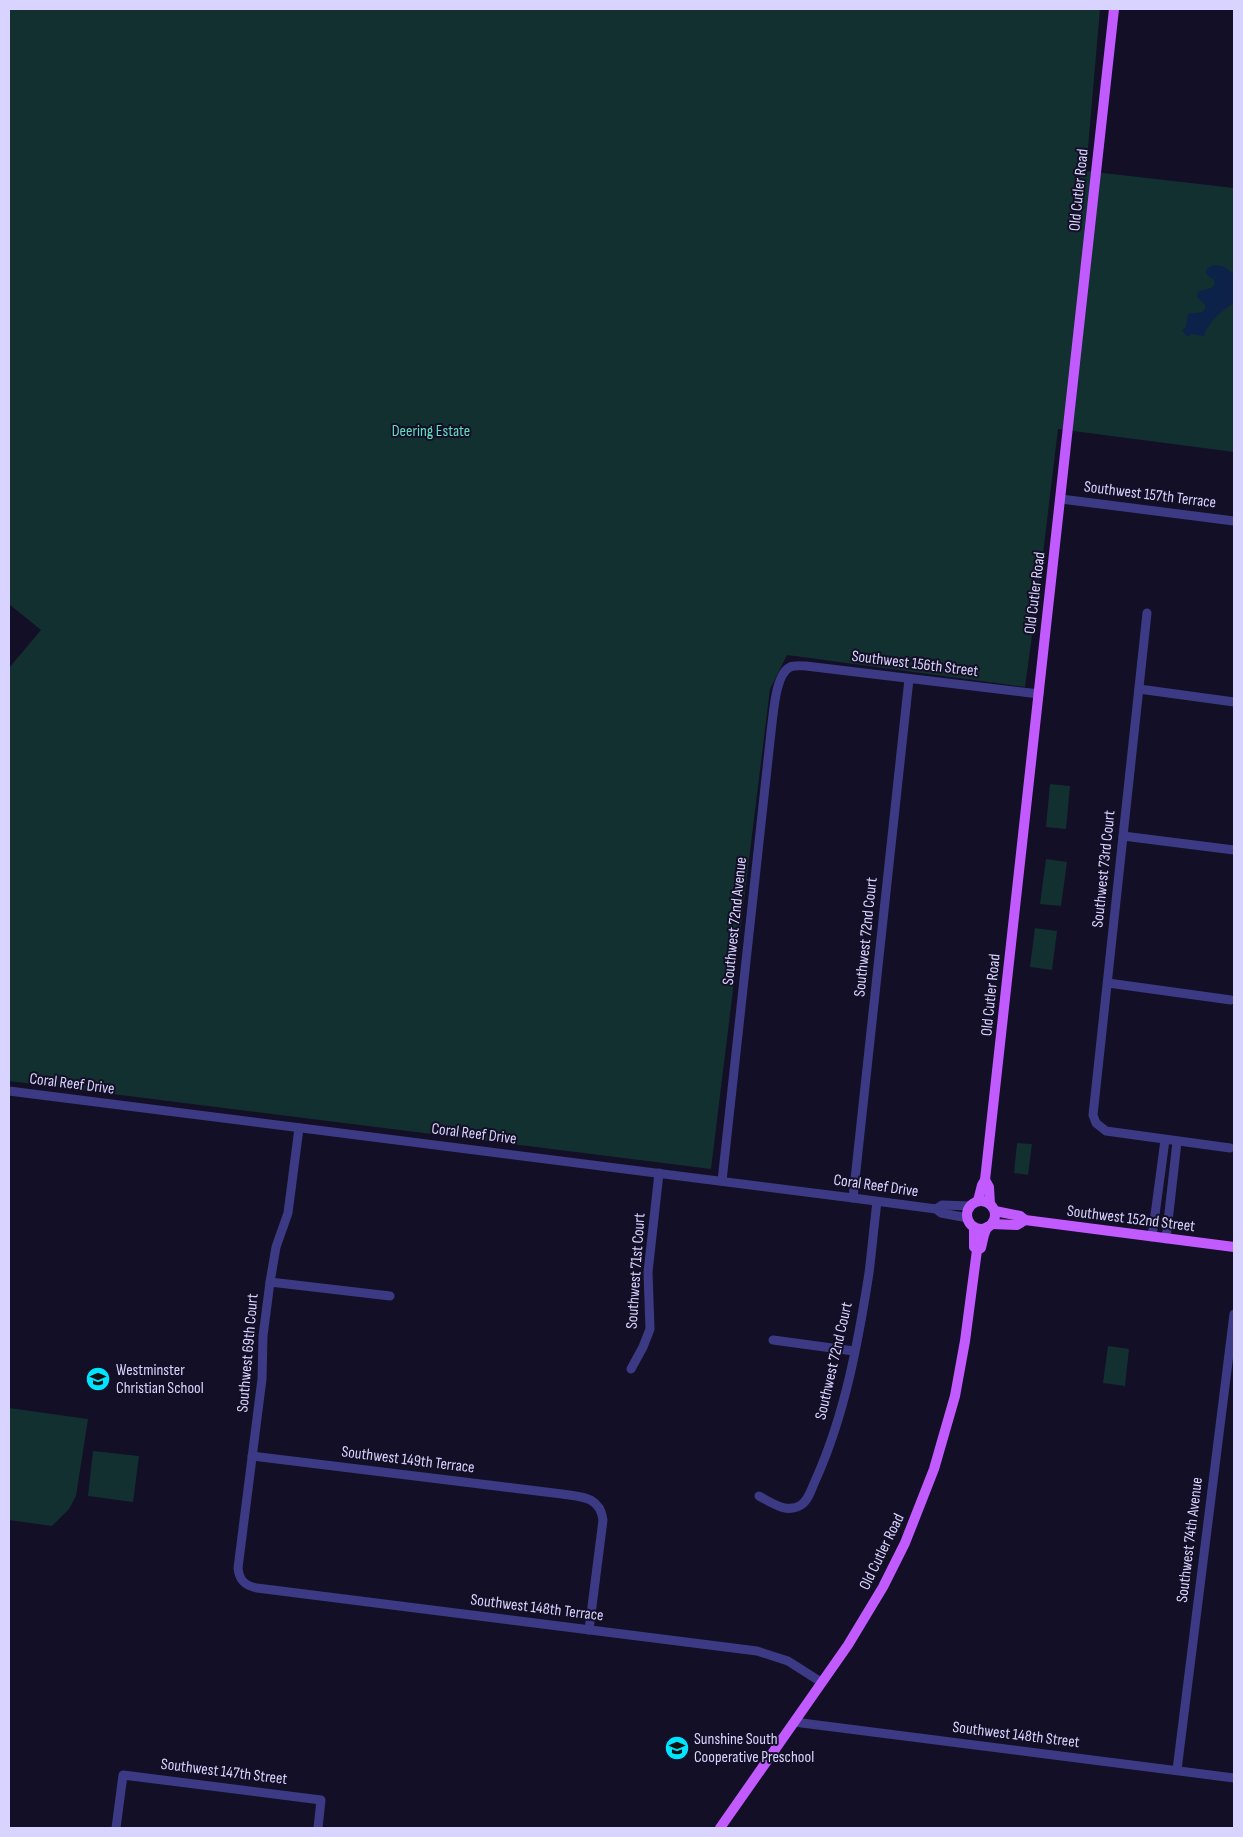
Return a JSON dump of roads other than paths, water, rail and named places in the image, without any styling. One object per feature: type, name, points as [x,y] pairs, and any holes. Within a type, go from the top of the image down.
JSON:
[{"type":"main road","name":"Old Cutler Road","points":[[720,1828],[860,1626],[890,1574],[908,1535],[934,1468],[960,1371],[977,1250],[974,1246],[968,1212],[986,1180],[1114,9]]},
{"type":"main road","name":"Old Cutler Road","points":[[977,1250],[981,1248],[984,1235],[995,1216],[986,1180]]},
{"type":"main road","points":[[974,1204],[985,1201],[993,1207]]},
{"type":"main road","name":"Southwest 152nd Street","points":[[993,1207],[1020,1216],[1025,1220],[1234,1247]]},
{"type":"main road","name":"Southwest 152nd Street","points":[[990,1225],[1017,1225],[1025,1220]]},
{"type":"main road","points":[[971,1222],[981,1229],[990,1225]]},
{"type":"street","name":"Southwest 157th Terrace","points":[[1061,499],[1234,521]]},
{"type":"street","name":"Southwest 73rd Court","points":[[1147,613],[1093,1111],[1094,1119],[1099,1126],[1110,1132],[1165,1140]]},
{"type":"street","name":"Southwest 156th Street","points":[[788,668],[806,666],[1039,694]]},
{"type":"street","name":"Southwest 72nd Avenue","points":[[722,1181],[775,706],[780,681],[788,668]]},
{"type":"street","name":"Southwest 72nd Court","points":[[853,1198],[910,679]]},
{"type":"street","points":[[1139,689],[1234,702]]},
{"type":"street","points":[[1123,836],[1234,850]]},
{"type":"street","points":[[1108,983],[1231,1000]]},
{"type":"street","name":"Coral Reef Drive","points":[[9,1091],[660,1172],[936,1209],[940,1213],[971,1222]]},
{"type":"street","name":"Southwest 69th Court","points":[[243,1582],[239,1576],[238,1568],[262,1379],[262,1348],[270,1282],[276,1247],[289,1209],[299,1128]]},
{"type":"street","points":[[1152,1237],[1165,1140],[1230,1148]]},
{"type":"street","points":[[1166,1239],[1177,1142]]},
{"type":"street","name":"Southwest 71st Court","points":[[630,1369],[650,1329],[648,1272],[660,1172]]},
{"type":"street","name":"Southwest 72nd Court","points":[[759,1496],[783,1508],[796,1507],[806,1500],[819,1471],[839,1416],[854,1351],[869,1272],[877,1202]]},
{"type":"street","name":"Coral Reef Drive","points":[[936,1209],[942,1205],[974,1204]]},
{"type":"street","points":[[270,1282],[390,1296]]},
{"type":"street","name":"Southwest 74th Avenue","points":[[1177,1770],[1234,1314]]},
{"type":"street","points":[[774,1340],[854,1351]]},
{"type":"street","name":"Southwest 149th Terrace","points":[[252,1456],[562,1494],[593,1501],[598,1505],[602,1513],[603,1526],[589,1630]]},
{"type":"street","name":"Southwest 148th Terrace","points":[[243,1582],[257,1588],[766,1653],[788,1661],[821,1682]]},
{"type":"street","name":"Southwest 148th Street","points":[[794,1722],[1234,1778]]},
{"type":"street","name":"Southwest 147th Street","points":[[116,1828],[124,1775],[321,1800],[318,1828]]},
{"type":"water","points":[[1210,266],[1225,267],[1232,273],[1234,272],[1234,302],[1213,320],[1204,336],[1191,334],[1187,337],[1182,330],[1186,327],[1188,314],[1202,312],[1205,309],[1205,304],[1198,298],[1197,294],[1199,291],[1211,288],[1215,284],[1214,280],[1206,274],[1206,270]]},
{"type":"place","name":"Westminster Christian School","points":[[98,1379]]},
{"type":"place","name":"Sunshine South Cooperative Preschool","points":[[677,1748]]},
{"type":"park label","name":"Deering Estate","points":[[431,431]]}]
